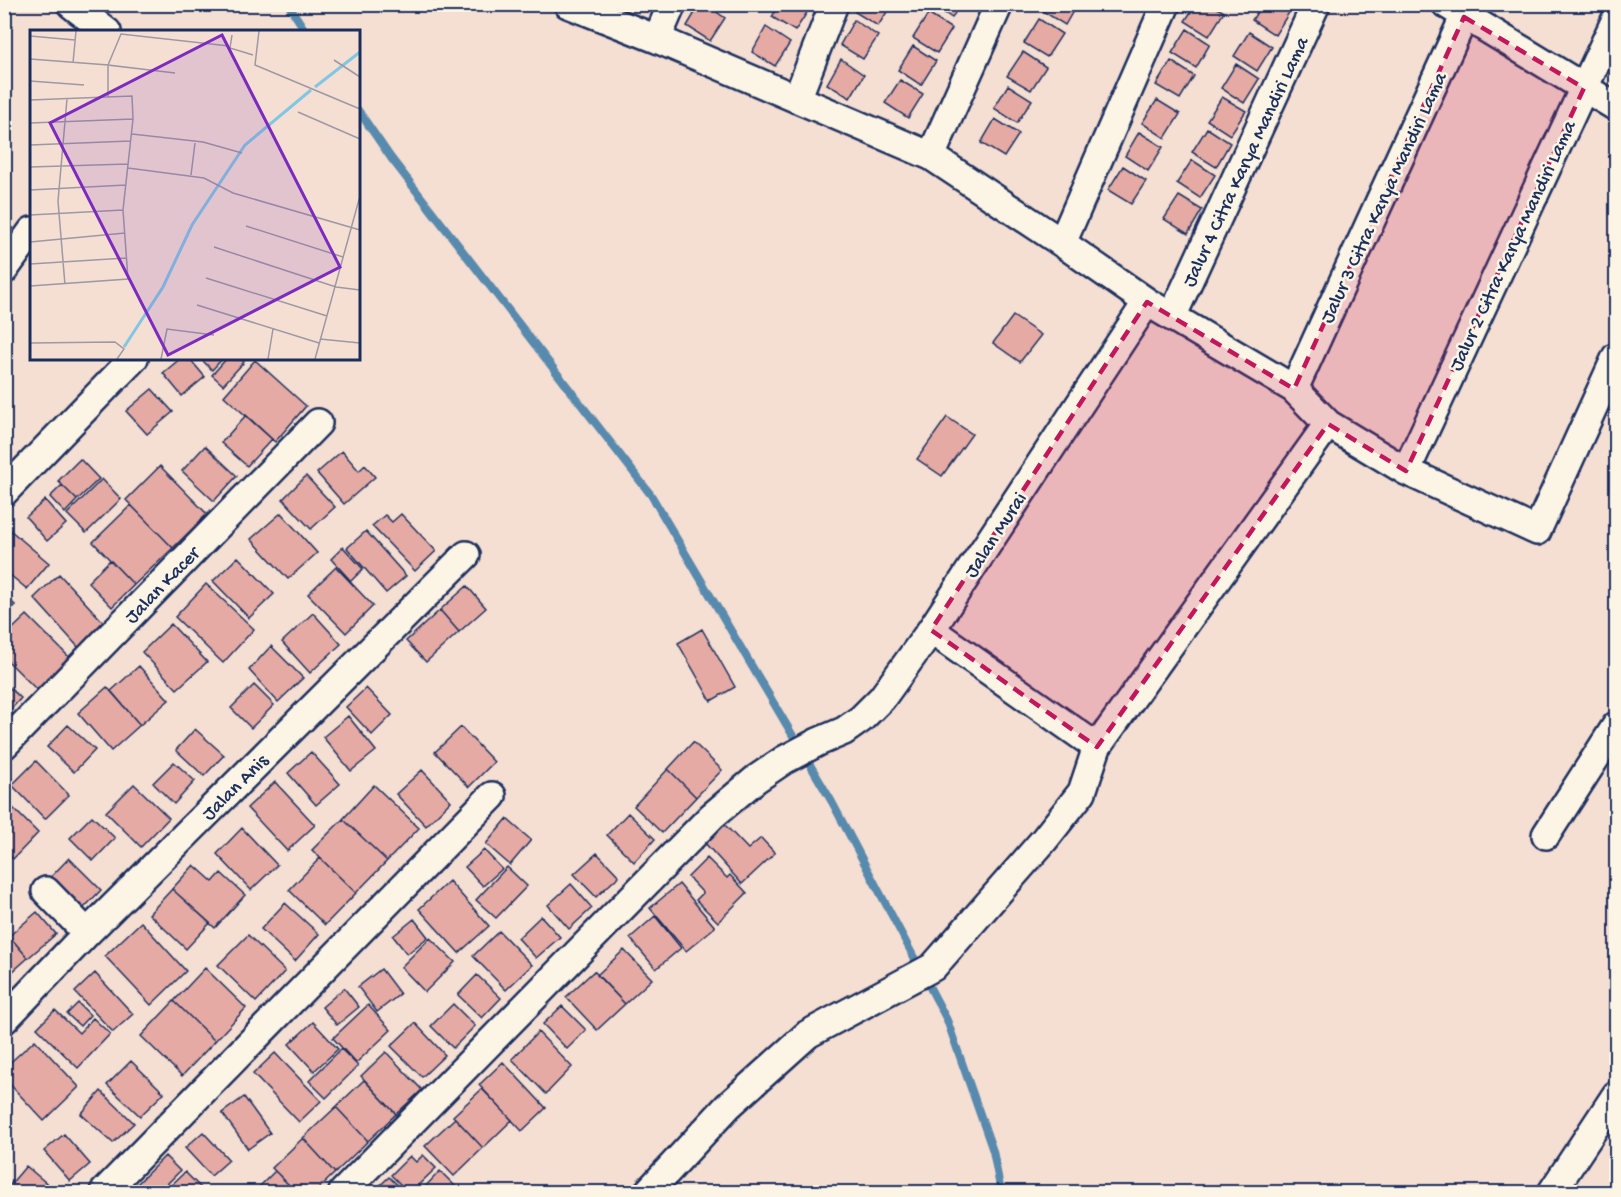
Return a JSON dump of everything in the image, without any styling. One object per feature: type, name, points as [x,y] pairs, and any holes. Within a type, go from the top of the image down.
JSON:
[{"type":"street","points":[[71,4],[104,30]]},
{"type":"street","points":[[568,4],[657,39],[931,156],[1147,303],[1294,389],[1328,424],[1406,471],[1537,531],[1609,395],[1617,357]]},
{"type":"street","points":[[657,39],[672,4]]},
{"type":"street","points":[[797,99],[834,4]]},
{"type":"street","points":[[931,156],[999,4]]},
{"type":"street","points":[[1062,243],[1166,4]]},
{"type":"street","name":"Jalur 4 Citra Karya Mandiri Lama","points":[[1172,317],[1316,4]]},
{"type":"street","points":[[1460,9],[1617,107]]},
{"type":"street","name":"Jalur 3 Citra Karya Mandiri Lama","points":[[1294,389],[1460,9]]},
{"type":"street","name":"Jalur 2 Citra Karya Mandiri Lama","points":[[1406,471],[1617,19]]},
{"type":"street","points":[[4,270],[30,234]]},
{"type":"street","name":"Jalan Murai","points":[[343,1192],[712,816],[743,789],[784,760],[844,731],[861,719],[882,698],[931,630],[1147,303]]},
{"type":"street","points":[[4,492],[132,360]]},
{"type":"street","name":"Jalan Kacer","points":[[4,745],[318,423]]},
{"type":"street","points":[[648,1192],[728,1106],[808,1034],[923,972],[1044,840],[1082,792],[1097,747],[1328,424]]},
{"type":"street","name":"Jalan Anis","points":[[4,1020],[87,933],[466,555]]},
{"type":"street","points":[[931,630],[1097,747]]},
{"type":"street","points":[[1546,835],[1617,726]]},
{"type":"street","points":[[104,1192],[492,796]]},
{"type":"street","points":[[46,891],[87,933]]},
{"type":"street","points":[[1552,1192],[1617,1095]]},
{"type":"highlighted area","points":[[1464,17],[1584,88],[1406,471],[1328,424],[1097,747],[931,630],[1147,302],[1294,389]]},
{"type":"building","points":[[700,4],[705,4],[725,18],[710,41],[687,26]]},
{"type":"building","points":[[779,4],[805,4],[810,8],[795,31],[772,17]]},
{"type":"building","points":[[859,4],[892,4],[878,26],[855,12]]},
{"type":"building","points":[[931,4],[960,4],[952,18]]},
{"type":"building","points":[[1045,4],[1077,4],[1065,25],[1041,10]]},
{"type":"building","points":[[1196,4],[1211,4],[1224,12],[1209,36],[1185,21]]},
{"type":"building","points":[[1262,4],[1280,4],[1290,11],[1275,35],[1252,20]]},
{"type":"building","points":[[928,14],[952,29],[937,53],[913,38]]},
{"type":"building","points":[[1039,19],[1062,34],[1047,57],[1024,43]]},
{"type":"building","points":[[854,20],[878,36],[863,59],[840,45]]},
{"type":"building","points":[[766,27],[790,43],[775,66],[752,52]]},
{"type":"building","points":[[1187,29],[1210,44],[1196,68],[1172,53]]},
{"type":"building","points":[[1249,32],[1272,47],[1257,71],[1234,56]]},
{"type":"building","points":[[913,46],[936,61],[921,85],[898,70]]},
{"type":"building","points":[[1023,52],[1046,67],[1031,90],[1007,76]]},
{"type":"building","points":[[841,59],[864,75],[850,98],[827,84]]},
{"type":"building","points":[[1171,61],[1194,76],[1180,99],[1156,85]]},
{"type":"building","points":[[1236,64],[1259,79],[1244,103],[1221,88]]},
{"type":"building","points":[[900,80],[923,94],[908,118],[885,103]]},
{"type":"building","points":[[1008,85],[1032,100],[1017,123],[994,108]]},
{"type":"building","points":[[1222,97],[1246,111],[1230,135],[1207,120]]},
{"type":"building","points":[[1157,100],[1180,114],[1165,138],[1142,123]]},
{"type":"building","points":[[995,119],[1019,134],[1004,157],[981,143]]},
{"type":"building","points":[[1207,128],[1230,143],[1216,167],[1192,152]]},
{"type":"building","points":[[1139,132],[1163,147],[1148,171],[1125,156]]},
{"type":"building","points":[[1192,160],[1215,175],[1200,198],[1177,183]]},
{"type":"building","points":[[1123,166],[1146,181],[1131,204],[1108,190]]},
{"type":"building","points":[[1179,196],[1202,210],[1188,234],[1164,219]]},
{"type":"building","points":[[1013,316],[1041,335],[1020,362],[993,343]]},
{"type":"building","points":[[179,360],[191,360],[205,377],[182,396],[163,373]]},
{"type":"building","points":[[202,360],[221,360],[212,370]]},
{"type":"building","points":[[225,360],[244,362],[223,385],[212,375]]},
{"type":"building","points":[[255,360],[306,406],[275,442],[224,396]]},
{"type":"building","points":[[152,389],[173,412],[147,434],[126,411]]},
{"type":"building","points":[[246,415],[272,439],[247,466],[221,443]]},
{"type":"building","points":[[947,417],[972,434],[942,476],[917,459]]},
{"type":"building","points":[[205,446],[237,476],[214,501],[182,471]]},
{"type":"building","points":[[342,451],[359,471],[365,465],[375,477],[344,504],[317,473]]},
{"type":"building","points":[[80,459],[99,479],[77,500],[58,481]]},
{"type":"building","points":[[160,466],[207,514],[173,548],[126,500]]},
{"type":"building","points":[[306,476],[335,507],[311,529],[283,499]]},
{"type":"building","points":[[102,479],[121,499],[86,533],[67,514]]},
{"type":"building","points":[[62,485],[77,500],[65,513],[50,497]]},
{"type":"building","points":[[45,500],[66,524],[47,541],[26,517]]},
{"type":"building","points":[[131,505],[173,548],[134,585],[93,542]]},
{"type":"building","points":[[281,513],[317,553],[288,579],[251,539]]},
{"type":"building","points":[[401,514],[436,551],[415,571],[372,526],[385,515],[392,522]]},
{"type":"building","points":[[10,530],[49,563],[27,589],[4,570],[4,536]]},
{"type":"building","points":[[366,531],[406,576],[386,593],[347,548]]},
{"type":"building","points":[[343,547],[363,569],[351,581],[331,559]]},
{"type":"building","points":[[238,557],[274,594],[249,618],[213,581]]},
{"type":"building","points":[[110,560],[134,585],[112,607],[88,582]]},
{"type":"building","points":[[336,567],[373,606],[346,633],[308,594]]},
{"type":"building","points":[[59,574],[105,624],[79,648],[34,598]]},
{"type":"building","points":[[206,584],[254,629],[223,663],[175,617]]},
{"type":"building","points":[[467,586],[486,608],[459,632],[440,610]]},
{"type":"building","points":[[4,595],[15,605],[4,615]]},
{"type":"building","points":[[440,610],[459,632],[426,662],[406,641]]},
{"type":"building","points":[[313,613],[341,644],[310,673],[282,642]]},
{"type":"building","points":[[27,615],[73,661],[41,694],[4,657],[4,637]]},
{"type":"building","points":[[171,624],[207,662],[177,689],[142,652]]},
{"type":"building","points":[[702,629],[735,687],[711,701],[678,643]]},
{"type":"building","points":[[271,646],[303,678],[278,702],[249,670]]},
{"type":"building","points":[[139,666],[169,700],[140,725],[111,691]]},
{"type":"building","points":[[4,683],[21,698],[4,717]]},
{"type":"building","points":[[254,685],[274,705],[251,728],[231,708]]},
{"type":"building","points":[[107,687],[140,725],[111,751],[78,713]]},
{"type":"building","points":[[366,688],[392,715],[372,735],[346,707]]},
{"type":"building","points":[[348,716],[376,751],[351,771],[323,737]]},
{"type":"building","points":[[68,725],[95,750],[74,772],[47,747]]},
{"type":"building","points":[[461,727],[494,762],[469,787],[435,752]]},
{"type":"building","points":[[195,729],[224,755],[204,776],[176,750]]},
{"type":"building","points":[[693,742],[722,770],[696,797],[668,769]]},
{"type":"building","points":[[311,752],[340,784],[316,805],[288,773]]},
{"type":"building","points":[[36,761],[69,795],[45,819],[12,785]]},
{"type":"building","points":[[174,762],[195,781],[174,804],[153,783]]},
{"type":"building","points":[[668,769],[696,797],[662,833],[634,806]]},
{"type":"building","points":[[422,770],[451,801],[426,826],[396,794]]},
{"type":"building","points":[[275,782],[315,825],[287,851],[247,808]]},
{"type":"building","points":[[134,784],[169,818],[141,847],[106,812]]},
{"type":"building","points":[[374,785],[419,828],[387,861],[343,819]]},
{"type":"building","points":[[4,799],[38,833],[13,859],[4,850]]},
{"type":"building","points":[[628,813],[655,839],[634,862],[607,835]]},
{"type":"building","points":[[92,816],[115,838],[93,861],[70,838]]},
{"type":"building","points":[[343,819],[387,861],[356,893],[312,850]]},
{"type":"building","points":[[507,819],[531,840],[510,865],[486,844]]},
{"type":"building","points":[[724,824],[748,849],[761,838],[775,853],[742,884],[704,842]]},
{"type":"building","points":[[242,828],[277,865],[251,890],[217,854]]},
{"type":"building","points":[[484,850],[502,869],[483,886],[465,867]]},
{"type":"building","points":[[597,853],[619,876],[596,897],[574,874]]},
{"type":"building","points":[[69,858],[101,890],[81,911],[48,880]]},
{"type":"building","points":[[320,858],[356,893],[325,925],[289,890]]},
{"type":"building","points":[[707,858],[727,878],[730,875],[747,893],[718,922],[696,900],[703,893],[688,877]]},
{"type":"building","points":[[194,865],[213,882],[221,873],[245,895],[215,928],[172,889]]},
{"type":"building","points":[[507,867],[527,886],[496,918],[476,900]]},
{"type":"building","points":[[449,881],[489,926],[459,953],[419,909]]},
{"type":"building","points":[[571,884],[592,908],[569,929],[548,905]]},
{"type":"building","points":[[679,884],[715,927],[686,951],[650,908]]},
{"type":"building","points":[[172,889],[210,923],[186,949],[149,914]]},
{"type":"building","points":[[285,903],[319,934],[295,961],[261,929]]},
{"type":"building","points":[[37,912],[56,934],[28,958],[9,936]]},
{"type":"building","points":[[541,916],[560,937],[536,958],[518,938]]},
{"type":"building","points":[[655,916],[681,948],[656,969],[630,938]]},
{"type":"building","points":[[414,919],[428,937],[407,954],[393,936]]},
{"type":"building","points":[[141,922],[186,971],[151,1005],[105,956]]},
{"type":"building","points":[[4,930],[28,958],[4,979]]},
{"type":"building","points":[[499,931],[532,965],[506,990],[473,956]]},
{"type":"building","points":[[248,935],[285,971],[256,1002],[218,965]]},
{"type":"building","points":[[430,938],[455,962],[425,992],[401,967]]},
{"type":"building","points":[[624,950],[652,979],[625,1004],[597,975]]},
{"type":"building","points":[[205,968],[246,1008],[215,1041],[174,1001]]},
{"type":"building","points":[[381,969],[400,994],[377,1012],[358,987]]},
{"type":"building","points":[[594,971],[625,1004],[597,1030],[566,997]]},
{"type":"building","points":[[95,973],[133,1014],[113,1032],[75,992]]},
{"type":"building","points":[[477,975],[501,998],[482,1018],[458,995]]},
{"type":"building","points":[[344,988],[359,1007],[337,1025],[322,1007]]},
{"type":"building","points":[[174,1001],[215,1041],[182,1076],[141,1036]]},
{"type":"building","points":[[78,1003],[90,1015],[80,1026],[67,1014]]},
{"type":"building","points":[[453,1004],[475,1026],[453,1048],[431,1026]]},
{"type":"building","points":[[368,1005],[391,1030],[356,1063],[333,1038]]},
{"type":"building","points":[[562,1006],[586,1030],[567,1049],[543,1024]]},
{"type":"building","points":[[55,1010],[79,1033],[93,1018],[110,1034],[78,1068],[37,1028]]},
{"type":"building","points":[[313,1022],[338,1049],[314,1071],[289,1044]]},
{"type":"building","points":[[415,1023],[445,1055],[422,1077],[391,1046]]},
{"type":"building","points":[[538,1032],[572,1067],[546,1094],[512,1059]]},
{"type":"building","points":[[35,1040],[79,1087],[44,1121],[4,1078],[4,1068]]},
{"type":"building","points":[[341,1049],[358,1066],[326,1098],[309,1081]]},
{"type":"building","points":[[386,1052],[422,1090],[396,1114],[361,1076]]},
{"type":"building","points":[[275,1053],[321,1101],[299,1122],[253,1074]]},
{"type":"building","points":[[131,1061],[164,1093],[140,1116],[107,1085]]},
{"type":"building","points":[[503,1062],[546,1108],[522,1131],[479,1085]]},
{"type":"building","points":[[364,1080],[396,1114],[368,1141],[336,1107]]},
{"type":"building","points":[[482,1089],[512,1120],[483,1148],[453,1116]]},
{"type":"building","points":[[101,1091],[134,1123],[113,1143],[81,1114]]},
{"type":"building","points":[[244,1097],[270,1133],[248,1149],[222,1113]]},
{"type":"building","points":[[336,1107],[368,1141],[335,1173],[303,1138]]},
{"type":"building","points":[[455,1118],[483,1148],[454,1176],[425,1146]]},
{"type":"building","points":[[203,1132],[229,1160],[211,1176],[185,1148]]},
{"type":"building","points":[[64,1134],[90,1164],[70,1181],[44,1151]]},
{"type":"building","points":[[303,1138],[335,1173],[315,1192],[296,1192],[272,1168]]},
{"type":"building","points":[[423,1155],[436,1168],[411,1192],[408,1192],[391,1175],[410,1156],[416,1162]]},
{"type":"building","points":[[165,1156],[180,1171],[159,1192],[135,1192],[132,1189]]},
{"type":"building","points":[[26,1166],[57,1192],[4,1192]]},
{"type":"building","points":[[275,1171],[296,1192],[254,1192]]},
{"type":"building","points":[[440,1171],[455,1186],[449,1192],[420,1192]]},
{"type":"building","points":[[185,1172],[205,1192],[164,1192]]},
{"type":"building","points":[[389,1177],[405,1192],[373,1192]]},
{"type":"waterway","points":[[288,4],[305,30]]},
{"type":"waterway","points":[[360,113],[391,158],[651,495],[832,802],[947,1020],[993,1151],[1001,1192]]}]
